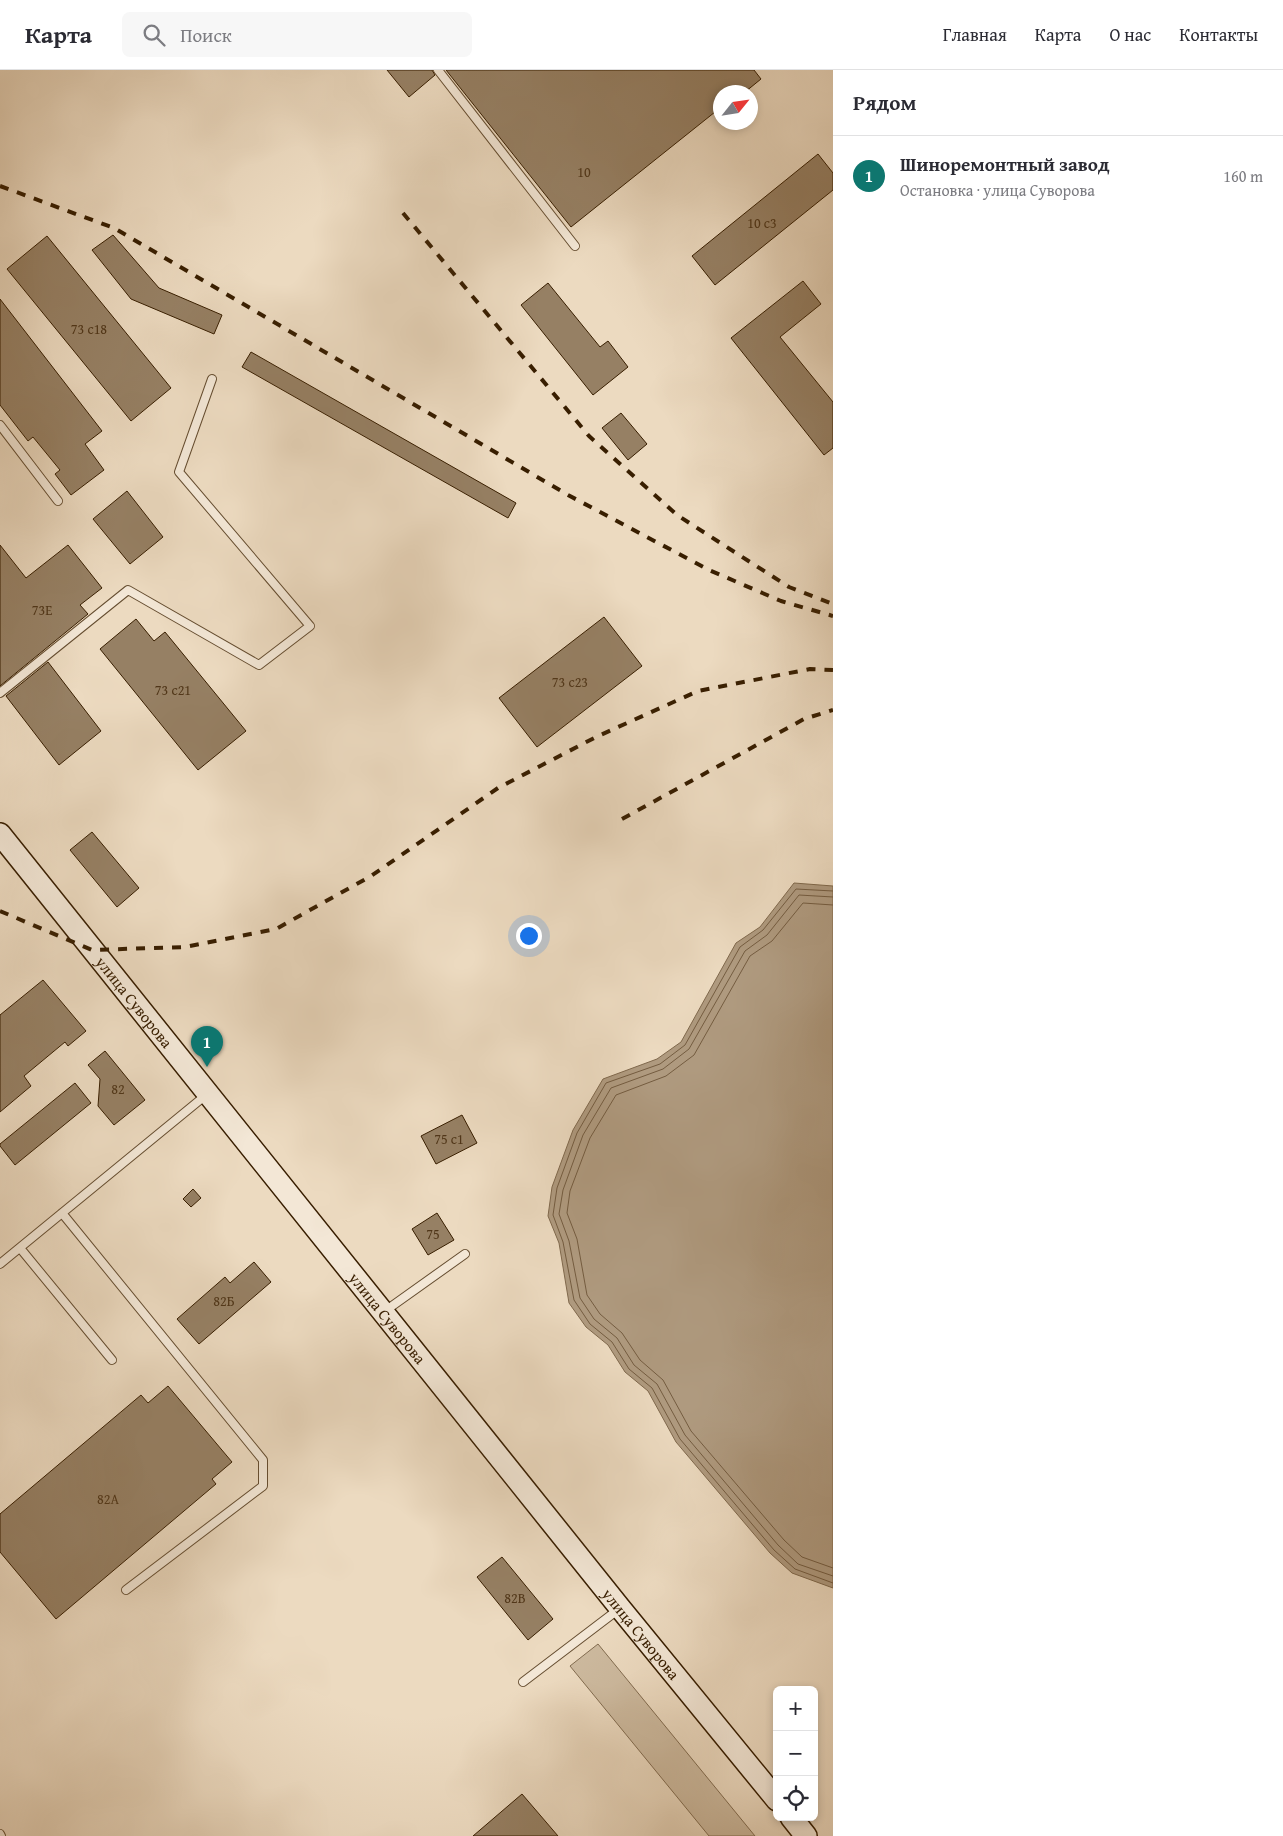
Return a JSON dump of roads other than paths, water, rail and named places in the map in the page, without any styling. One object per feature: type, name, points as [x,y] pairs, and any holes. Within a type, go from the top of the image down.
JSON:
[{"type":"main road","name":"улица Суворова","points":[[0,834],[620,1608],[773,1795]]},
{"type":"main road","points":[[793,1821],[806,1836]]},
{"type":"lane","points":[[438,70],[575,246]]},
{"type":"lane","points":[[0,693],[128,590],[259,665],[310,626],[179,472],[212,379]]},
{"type":"lane","points":[[0,425],[58,501]]},
{"type":"lane","points":[[0,1264],[208,1094]]},
{"type":"lane","points":[[62,1213],[263,1460],[263,1486],[126,1590]]},
{"type":"lane","points":[[20,1248],[112,1360]]},
{"type":"lane","points":[[384,1312],[465,1254]]},
{"type":"lane","points":[[522,1682],[620,1608]]},
{"type":"water","points":[[794,883],[833,886],[833,1588],[792,1573],[770,1553],[676,1442],[648,1391],[625,1372],[608,1345],[586,1327],[569,1303],[559,1243],[548,1216],[552,1187],[573,1130],[603,1079],[657,1059],[681,1042],[736,943],[760,927]]},
{"type":"railway","points":[[0,186],[114,228],[568,495],[709,570],[781,601],[833,616]]},
{"type":"railway","points":[[403,213],[589,436],[677,515],[789,587],[833,604]]},
{"type":"railway","points":[[0,911],[92,950],[185,947],[276,929],[371,876],[498,788],[596,737],[698,691],[810,669],[833,670]]},
{"type":"railway","points":[[622,819],[804,719],[833,710]]},
{"type":"place","name":"Шиноремонтный завод","points":[[207,1067]]}]
